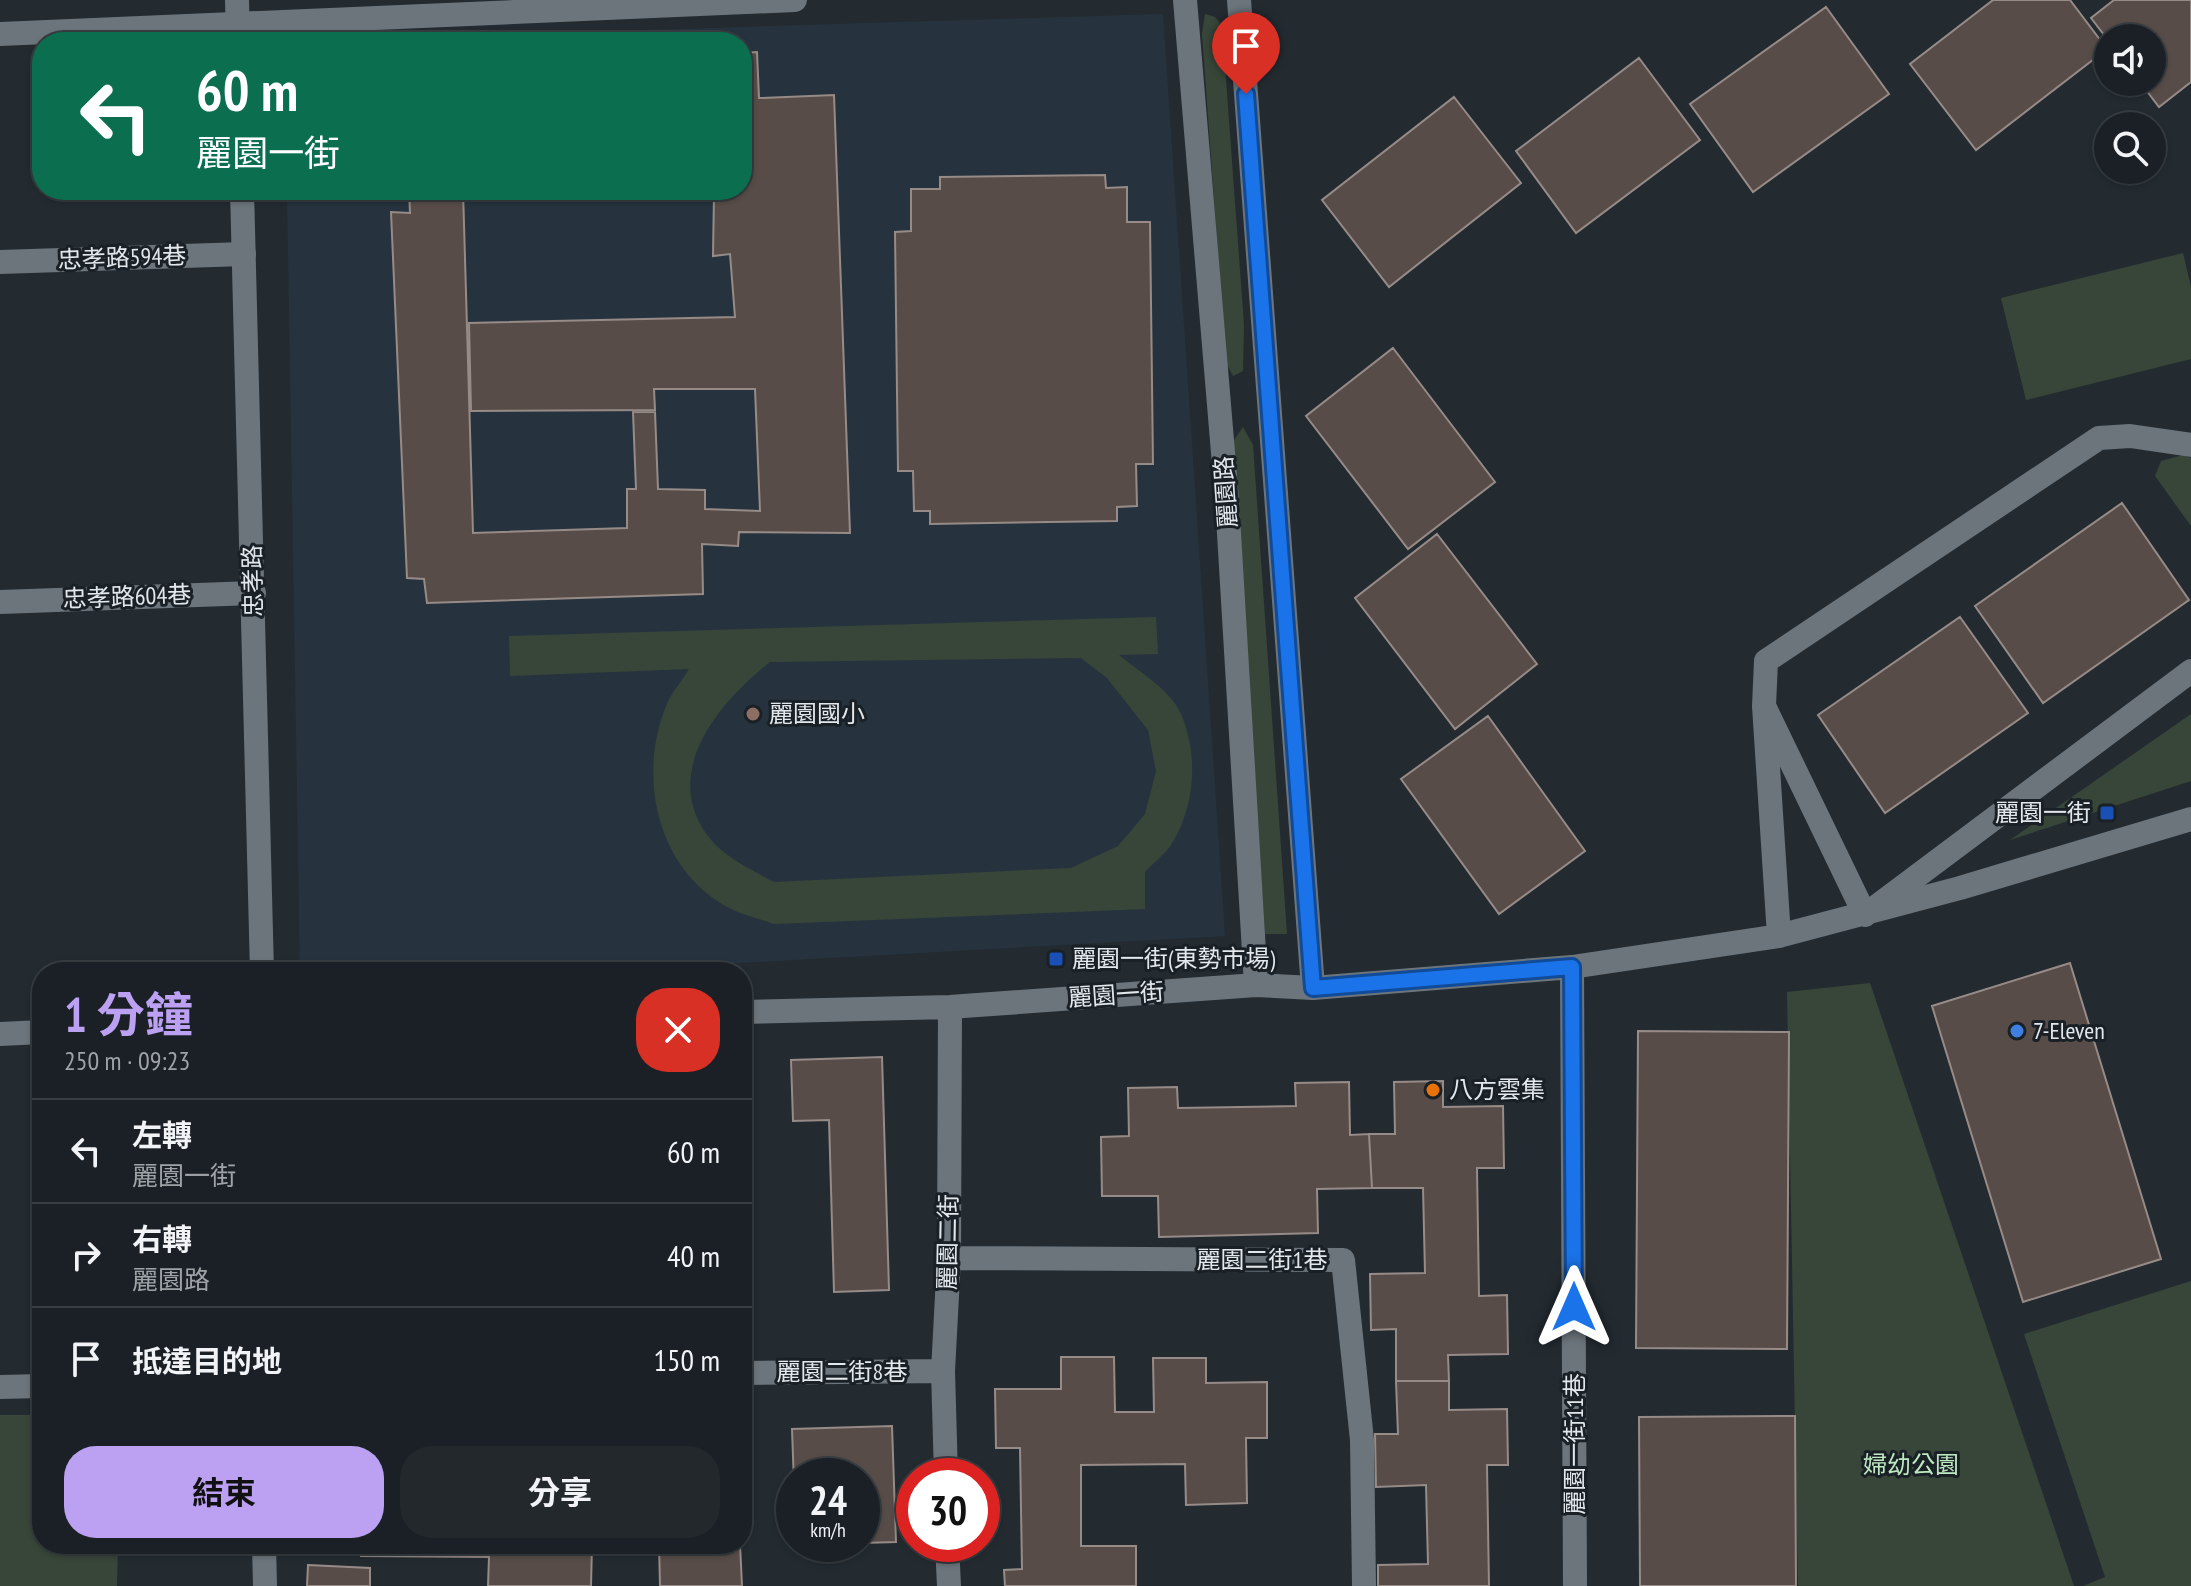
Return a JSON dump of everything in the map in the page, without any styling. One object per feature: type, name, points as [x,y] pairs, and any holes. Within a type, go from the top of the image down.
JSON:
[{"type":"street","points":[[237,0],[238,32]]},
{"type":"street","points":[[271,32],[795,0]]},
{"type":"street","name":"麗園路","points":[[1185,0],[1227,500],[1256,985]]},
{"type":"street","name":"麗園路","points":[[1239,0],[1313,988]]},
{"type":"street","points":[[0,34],[32,34]]},
{"type":"street","name":"忠孝路","points":[[242,200],[262,962]]},
{"type":"street","name":"忠孝路594巷","points":[[0,262],[244,254]]},
{"type":"street","points":[[1779,936],[1764,706],[1766,661],[2099,438],[2130,436],[2191,445]]},
{"type":"street","name":"忠孝路604巷","points":[[0,602],[254,593]]},
{"type":"street","points":[[1764,706],[1865,915],[2191,671]]},
{"type":"street","name":"麗園一街","points":[[752,1012],[950,1007],[1256,985],[1313,988],[1572,967],[1779,936],[1865,915],[2191,819]]},
{"type":"street","name":"麗園一街11巷","points":[[1572,967],[1575,1586]]},
{"type":"street","name":"麗園二街","points":[[945,1458],[943,1371],[949,1258],[950,1007]]},
{"type":"street","points":[[0,1034],[32,1032]]},
{"type":"street","name":"麗園二街1巷","points":[[949,1258],[1343,1260],[1362,1440],[1364,1586]]},
{"type":"street","name":"麗園二街8巷","points":[[752,1373],[943,1371]]},
{"type":"street","points":[[0,1387],[32,1386]]},
{"type":"street","points":[[264,1554],[265,1586]]},
{"type":"street","points":[[948,1562],[949,1586]]},
{"type":"shaded area","name":"麗園國小","points":[[1163,14],[1225,936],[752,962],[300,962],[287,200],[752,200],[752,32],[578,32]]},
{"type":"green space","points":[[1205,14],[1215,17],[1222,25],[1244,325],[1243,371],[1233,376],[1226,363],[1202,34]]},
{"type":"green space","points":[[2183,253],[2191,287],[2191,359],[2026,400],[2001,298]]},
{"type":"green space","points":[[1243,427],[1253,445],[1287,934],[1265,934],[1232,443]]},
{"type":"green space","points":[[2183,455],[2191,458],[2191,526],[2155,476],[2161,461]]},
{"type":"green space","points":[[1156,617],[1158,654],[1119,655],[1162,689],[1181,714],[1187,730],[1192,764],[1185,814],[1171,845],[1145,872],[1145,909],[774,924],[728,907],[699,887],[681,866],[659,816],[654,788],[658,733],[668,701],[689,669],[510,676],[509,636]],"holes":[[[1081,658],[1107,678],[1148,730],[1156,771],[1145,814],[1118,846],[1071,868],[774,882],[719,848],[705,832],[693,808],[690,784],[694,760],[703,737],[734,696],[770,662]]]},
{"type":"green space","points":[[2191,714],[2191,781],[2010,840]]},
{"type":"green space","name":"婦幼公園","points":[[1870,983],[2074,1586],[1798,1586],[1787,992]]},
{"type":"green space","points":[[2191,1281],[2191,1586],[2083,1586],[2105,1577],[2024,1334]]},
{"type":"green space","points":[[0,1415],[32,1415],[32,1554],[118,1554],[117,1586],[0,1586]]},
{"type":"building","points":[[1993,0],[2070,0],[2094,32],[2094,59],[1976,150],[1910,64]]},
{"type":"building","points":[[2114,0],[2191,0],[2191,82],[2159,107],[2151,96],[2166,96],[2166,24],[2096,24],[2091,18]]},
{"type":"building","points":[[1826,7],[1889,94],[1753,192],[1690,104]]},
{"type":"building","points":[[752,52],[757,52],[759,98],[834,95],[850,533],[739,532],[738,546],[702,544],[703,594],[427,603],[424,579],[407,578],[391,212],[410,213],[409,200],[463,200],[473,533],[627,528],[627,489],[636,489],[633,412],[655,412],[658,489],[705,490],[705,509],[760,511],[755,389],[654,389],[655,410],[471,411],[469,323],[735,317],[730,254],[713,256],[714,200],[752,200]]},
{"type":"building","points":[[1639,58],[1700,140],[1576,233],[1516,151]]},
{"type":"building","points":[[1454,97],[1521,183],[1389,287],[1322,200]]},
{"type":"building","points":[[1105,175],[1106,188],[1127,187],[1127,222],[1150,222],[1153,464],[1136,464],[1137,506],[1117,507],[1117,521],[930,524],[930,511],[914,511],[913,471],[898,471],[895,232],[911,231],[911,189],[940,189],[940,177]]},
{"type":"building","points":[[1393,348],[1495,482],[1408,549],[1306,416]]},
{"type":"building","points":[[2122,503],[2189,600],[2043,703],[1975,606]]},
{"type":"building","points":[[1437,534],[1537,664],[1455,729],[1355,598]]},
{"type":"building","points":[[1960,617],[2028,713],[1885,813],[1818,715]]},
{"type":"building","points":[[1488,716],[1585,851],[1499,914],[1401,779]]},
{"type":"building","points":[[2070,963],[2161,1259],[2023,1302],[1932,1006]]},
{"type":"building","points":[[1638,1031],[1789,1032],[1787,1349],[1636,1348]]},
{"type":"building","points":[[882,1057],[889,1290],[834,1292],[829,1120],[793,1121],[791,1060]]},
{"type":"building","points":[[1443,1081],[1443,1107],[1503,1106],[1504,1168],[1477,1168],[1479,1296],[1507,1295],[1508,1354],[1448,1355],[1449,1381],[1396,1381],[1396,1329],[1371,1330],[1370,1274],[1425,1273],[1423,1188],[1372,1188],[1369,1134],[1395,1134],[1394,1082]]},
{"type":"building","points":[[1349,1082],[1350,1135],[1369,1134],[1372,1188],[1317,1189],[1318,1233],[1159,1237],[1158,1196],[1102,1196],[1101,1137],[1129,1136],[1128,1088],[1177,1087],[1178,1108],[1296,1106],[1295,1083]]},
{"type":"building","points":[[1061,1357],[1114,1357],[1115,1412],[1154,1412],[1153,1358],[1206,1358],[1206,1383],[1267,1382],[1267,1438],[1246,1438],[1247,1503],[1186,1505],[1185,1464],[1081,1465],[1081,1546],[1136,1546],[1136,1586],[1005,1586],[1004,1570],[1022,1569],[1020,1448],[996,1448],[995,1389],[1061,1389]]},
{"type":"building","points":[[1396,1381],[1449,1381],[1449,1410],[1507,1409],[1508,1465],[1487,1465],[1489,1586],[1378,1586],[1378,1565],[1428,1564],[1426,1485],[1376,1487],[1375,1434],[1398,1434]]},
{"type":"building","points":[[1795,1416],[1796,1586],[1640,1586],[1639,1417]]},
{"type":"building","points":[[892,1426],[896,1542],[880,1542],[880,1458],[793,1458],[792,1429]]},
{"type":"building","points":[[592,1554],[591,1586],[488,1586],[489,1557],[361,1556]]},
{"type":"building","points":[[659,1554],[740,1554],[742,1586],[660,1586]]},
{"type":"building","points":[[308,1565],[370,1568],[370,1586],[307,1586]]},
{"type":"place","name":"麗園國小","points":[[753,714]]},
{"type":"place","name":"麗園一街","points":[[2107,813]]},
{"type":"place","name":"麗園一街(東勢市場)","points":[[1056,959]]},
{"type":"place","name":"7-Eleven","points":[[2017,1031]]},
{"type":"place","name":"八方雲集","points":[[1433,1090]]},
{"type":"route","points":[[1246,94],[1313,988],[1572,967],[1574,1307]]}]
